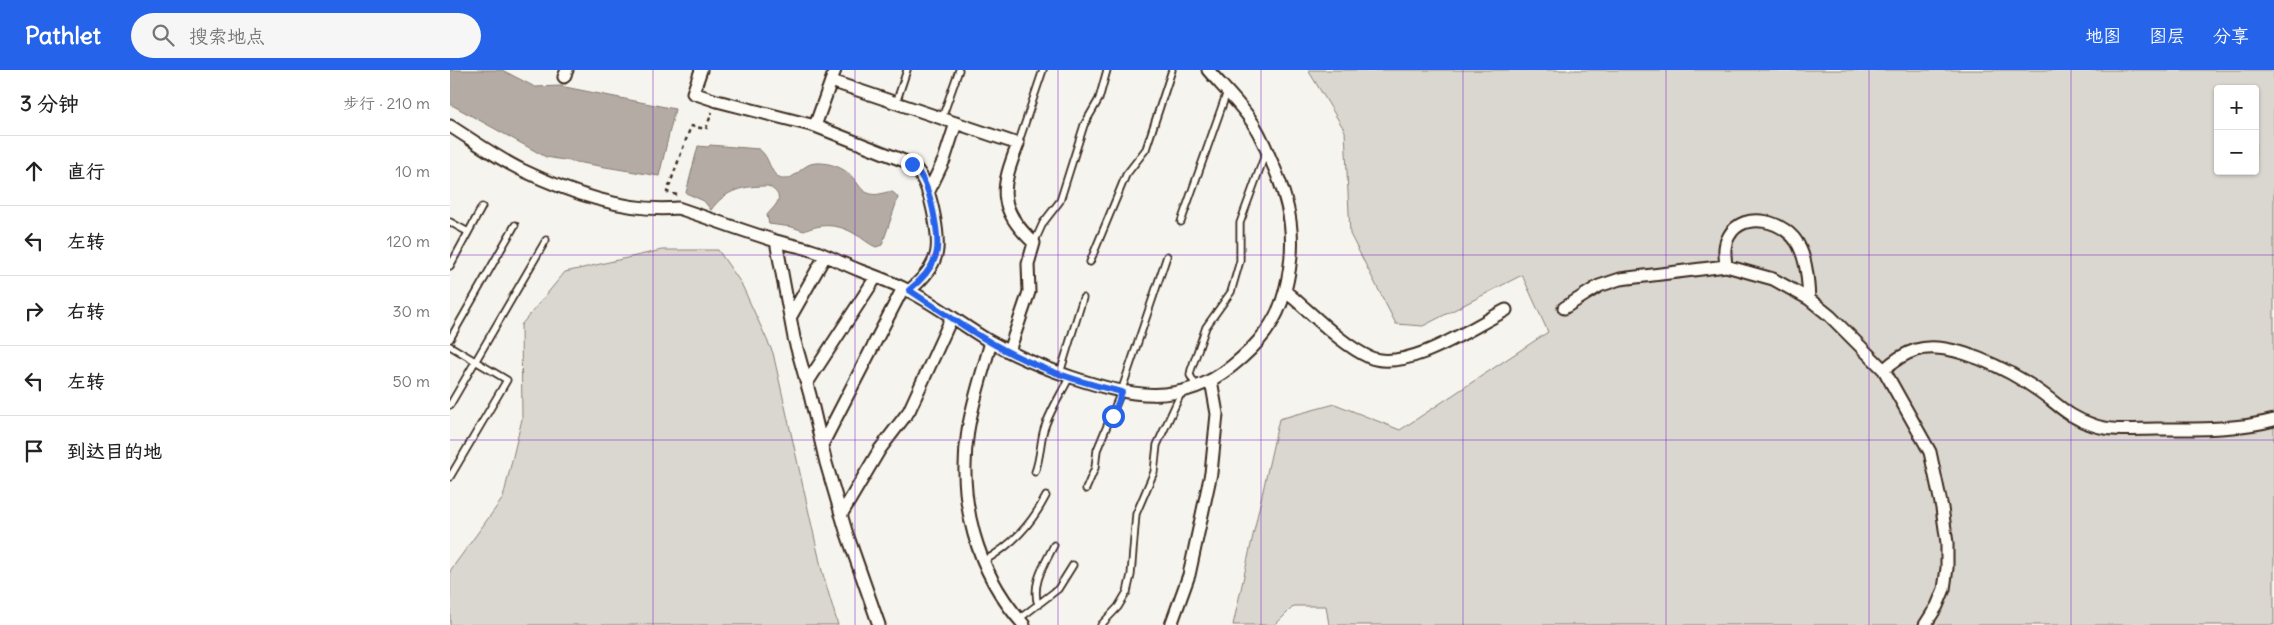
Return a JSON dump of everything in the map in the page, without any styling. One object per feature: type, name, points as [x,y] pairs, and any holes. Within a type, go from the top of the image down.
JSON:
[{"type":"street","points":[[701,70],[693,93],[716,101],[815,126],[912,164],[921,176],[928,193],[938,248],[935,260],[922,280],[906,289],[822,445]]},
{"type":"street","points":[[815,126],[835,70]]},
{"type":"street","points":[[450,126],[522,170],[567,188],[598,199],[628,205],[657,210],[676,208],[824,256],[906,289],[991,342],[1033,364],[1122,392],[1157,396],[1182,391],[1211,380],[1222,374],[1257,344],[1273,322],[1282,304],[1291,256],[1292,229],[1288,202],[1267,150],[1248,117],[1208,70]]},
{"type":"street","points":[[831,81],[1018,144],[1007,172],[1005,196],[1012,216],[1021,231],[1034,243],[1028,264],[1030,285],[1027,302],[1009,351]]},
{"type":"street","points":[[928,193],[944,160],[956,123]]},
{"type":"street","points":[[1726,266],[1724,248],[1729,235],[1737,227],[1762,220],[1780,225],[1799,245],[1805,264],[1809,299]]},
{"type":"street","points":[[776,241],[794,338],[822,445],[841,515],[879,625]]},
{"type":"street","points":[[791,316],[824,256]]},
{"type":"street","points":[[1564,308],[1599,286],[1620,279],[1726,266],[1772,279],[1809,299],[1830,316],[1884,370],[1930,452],[1942,508],[1947,543],[1947,568],[1944,590],[1925,625]]},
{"type":"street","points":[[807,383],[876,277]]},
{"type":"street","points":[[1285,291],[1356,350],[1371,357],[1390,361],[1416,356],[1506,310]]},
{"type":"street","points":[[841,515],[880,449],[909,411],[952,318]]},
{"type":"street","points":[[991,342],[972,408],[965,461],[966,498],[975,542],[996,587],[1021,622]]},
{"type":"street","points":[[1884,370],[1894,361],[1917,350],[1952,349],[2004,371],[2037,390],[2068,415],[2095,426],[2119,429],[2210,428],[2274,420]]},
{"type":"street","points":[[1170,625],[1189,575],[1205,510],[1217,414],[1211,380]]},
{"type":"lane","points":[[896,103],[907,70]]},
{"type":"lane","points":[[942,118],[959,70]]},
{"type":"lane","points":[[1018,144],[1043,70]]},
{"type":"lane","points":[[1034,243],[1043,223],[1060,202],[1084,125],[1099,99],[1107,70]]},
{"type":"lane","points":[[1090,262],[1126,175],[1146,149],[1172,70]]},
{"type":"lane","points":[[1181,222],[1226,92]]},
{"type":"lane","points":[[1196,386],[1190,375],[1191,370],[1206,327],[1231,292],[1241,254],[1240,224],[1267,150]]},
{"type":"lane","points":[[450,266],[482,207]]},
{"type":"lane","points":[[450,222],[468,232]]},
{"type":"lane","points":[[450,339],[515,225]]},
{"type":"lane","points":[[450,405],[546,240]]},
{"type":"lane","points":[[1086,489],[1095,468],[1097,450],[1122,392],[1167,256]]},
{"type":"lane","points":[[1035,472],[1046,425],[1065,375],[1082,298]]},
{"type":"lane","points":[[450,346],[507,380],[450,477]]},
{"type":"lane","points":[[1101,625],[1118,607],[1127,592],[1131,575],[1136,514],[1154,472],[1157,445],[1182,391]]},
{"type":"lane","points":[[984,561],[998,553],[1024,531],[1046,496]]},
{"type":"lane","points":[[1038,604],[1036,596],[1038,580],[1054,545]]},
{"type":"lane","points":[[1021,622],[1038,604],[1058,589],[1073,565]]},
{"type":"path","points":[[676,208],[680,196],[667,192],[691,126],[706,129],[716,101]]},
{"type":"shaded area","points":[[450,70],[502,70],[535,87],[560,86],[675,109],[659,176],[546,157],[450,104]]},
{"type":"shaded area","points":[[1308,70],[2274,70],[2274,625],[1329,625],[1326,606],[1294,606],[1275,625],[1233,625],[1279,419],[1335,404],[1400,430],[1548,332],[1522,275],[1423,326],[1396,324],[1350,234],[1345,131]]},
{"type":"shaded area","points":[[710,145],[759,149],[766,156],[774,173],[781,179],[795,175],[811,164],[826,164],[837,166],[847,172],[865,192],[875,194],[893,192],[898,198],[882,245],[876,247],[843,228],[823,226],[804,231],[792,227],[769,224],[767,215],[776,204],[778,197],[774,190],[768,186],[736,190],[723,197],[711,210],[704,201],[686,193],[698,146],[708,147]]},
{"type":"shaded area","points":[[662,250],[718,250],[741,283],[773,353],[822,571],[838,625],[450,625],[450,571],[503,498],[522,419],[521,325],[565,272]]},
{"type":"route","points":[[912,164],[921,176],[928,193],[938,248],[935,260],[922,280],[909,290],[991,342],[1033,364],[1103,388],[1122,392],[1113,416]]}]
